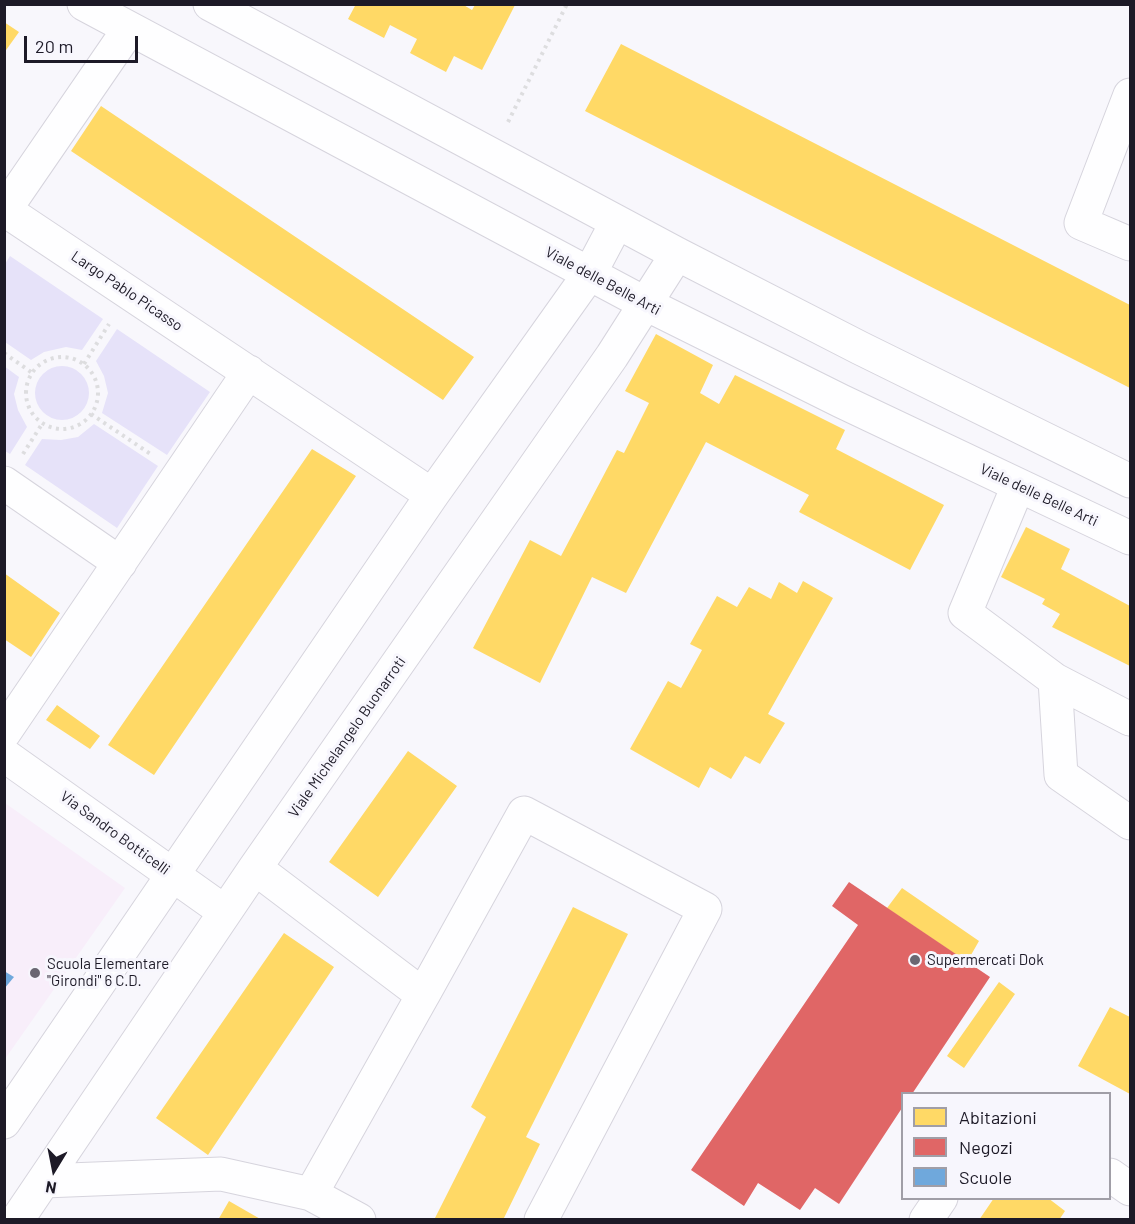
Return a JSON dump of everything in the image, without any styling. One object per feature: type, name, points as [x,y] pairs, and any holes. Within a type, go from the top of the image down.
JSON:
[{"type":"street","name":"Viale delle Belle Arti","points":[[84,4],[646,304],[841,402],[1131,538]]},
{"type":"street","points":[[211,5],[616,222],[849,343],[1131,481]]},
{"type":"street","name":"Largo Pablo Picasso","points":[[129,28],[5,210],[432,495]]},
{"type":"street","points":[[1131,95],[1081,222],[1131,244]]},
{"type":"street","points":[[4,1122],[432,495],[590,273],[616,222]]},
{"type":"street","name":"Viale Michelangelo Buonarroti","points":[[17,1220],[255,868],[646,304],[677,254]]},
{"type":"street","points":[[4,733],[249,372]]},
{"type":"street","points":[[4,483],[120,563]]},
{"type":"street","points":[[1018,486],[964,613],[1055,680],[1131,719]]},
{"type":"street","points":[[1055,680],[1061,775],[1131,823]]},
{"type":"street","name":"Via Sandro Botticelli","points":[[4,755],[225,912]]},
{"type":"street","points":[[311,1194],[524,813],[705,909],[541,1220]]},
{"type":"street","points":[[255,868],[423,994]]},
{"type":"street","points":[[44,1181],[221,1174],[311,1194],[358,1220]]},
{"type":"street","points":[[1111,1176],[1131,1189]]},
{"type":"street","points":[[926,1220],[940,1200]]},
{"type":"path","points":[[492,155],[567,4]]},
{"type":"path","points":[[84,364],[129,292]]},
{"type":"path","points":[[4,353],[31,372]]},
{"type":"path","points":[[56,357],[71,358],[84,364],[90,369],[97,384],[98,400],[91,414],[80,425],[65,429],[42,424],[29,410],[26,400],[27,381],[31,372],[42,362],[56,357]]},
{"type":"path","points":[[91,414],[180,473]]},
{"type":"shaded area","points":[[10,256],[103,319],[82,350],[66,347],[44,352],[31,360],[5,342],[5,264]]},
{"type":"shaded area","points":[[117,329],[210,392],[167,455],[102,413],[108,393],[104,376],[96,361]]},
{"type":"shaded area","points":[[4,366],[19,377],[14,394],[18,410],[27,427],[10,454],[5,451]]},
{"type":"shaded area","points":[[62,366],[72,368],[81,374],[87,383],[89,393],[87,403],[81,412],[72,418],[62,420],[52,418],[43,412],[37,403],[35,393],[37,383],[43,374],[52,368]]},
{"type":"shaded area","points":[[94,424],[158,466],[117,528],[25,465],[42,439],[61,440],[78,437]]},
{"type":"shaded area","name":"Scuola Elementare \"Girondi\" 6 C.D.","points":[[5,803],[125,888],[5,1059]]},
{"type":"building: Abitazioni","points":[[356,4],[462,4],[472,10],[475,5],[515,5],[482,70],[454,56],[446,72],[410,53],[417,39],[390,25],[384,38],[348,19]]},
{"type":"building: Abitazioni","points":[[4,22],[19,32],[4,53]]},
{"type":"building: Abitazioni","points":[[621,44],[1130,305],[1130,388],[585,111]]},
{"type":"building: Abitazioni","points":[[101,106],[474,357],[443,400],[71,151]]},
{"type":"building: Abitazioni","points":[[656,334],[713,365],[700,393],[719,404],[735,375],[845,430],[836,449],[944,505],[910,570],[799,512],[809,495],[706,442],[626,593],[592,577],[540,683],[473,648],[530,540],[561,556],[617,450],[624,453],[649,403],[625,391]]},
{"type":"building: Abitazioni","points":[[312,449],[356,476],[154,775],[108,745]]},
{"type":"building: Abitazioni","points":[[1026,527],[1070,549],[1061,569],[1130,606],[1130,666],[1052,627],[1060,614],[1042,604],[1045,599],[1001,577]]},
{"type":"building: Abitazioni","points":[[4,573],[60,613],[31,657],[4,639]]},
{"type":"building: Abitazioni","points":[[803,581],[833,598],[768,714],[785,723],[760,764],[745,756],[731,779],[710,767],[699,788],[630,749],[668,681],[681,688],[702,650],[690,644],[717,596],[737,607],[749,587],[771,599],[779,582],[797,593]]},
{"type":"building: Abitazioni","points":[[57,705],[100,736],[90,749],[46,720]]},
{"type":"building: Abitazioni","points":[[408,751],[457,786],[378,897],[329,862]]},
{"type":"building: Abitazioni","points":[[902,888],[979,941],[967,962],[887,908]]},
{"type":"building: Abitazioni","points":[[573,907],[628,934],[526,1137],[540,1144],[503,1220],[438,1220],[435,1218],[486,1117],[471,1107]]},
{"type":"building: Abitazioni","points":[[284,933],[334,967],[208,1155],[156,1118]]},
{"type":"building: Abitazioni","points":[[999,982],[1015,994],[964,1068],[947,1056]]},
{"type":"building: Abitazioni","points":[[1110,1007],[1130,1017],[1130,1094],[1078,1066]]},
{"type":"building: Abitazioni","points":[[993,1200],[1051,1200],[1065,1211],[1059,1220],[979,1220]]},
{"type":"building: Abitazioni","points":[[229,1201],[262,1220],[218,1220]]},
{"type":"building: Negozi","points":[[849,882],[990,977],[913,1092],[901,1092],[901,1110],[839,1204],[815,1188],[800,1210],[758,1183],[744,1206],[691,1170],[858,925],[832,906]]},
{"type":"building: Scuole","points":[[4,971],[14,977],[4,989]]},
{"type":"place","name":"Supermercati Dok","points":[[915,960]]},
{"type":"place","name":"Scuola Elementare \"Girondi\" 6 C.D.","points":[[35,973]]}]
